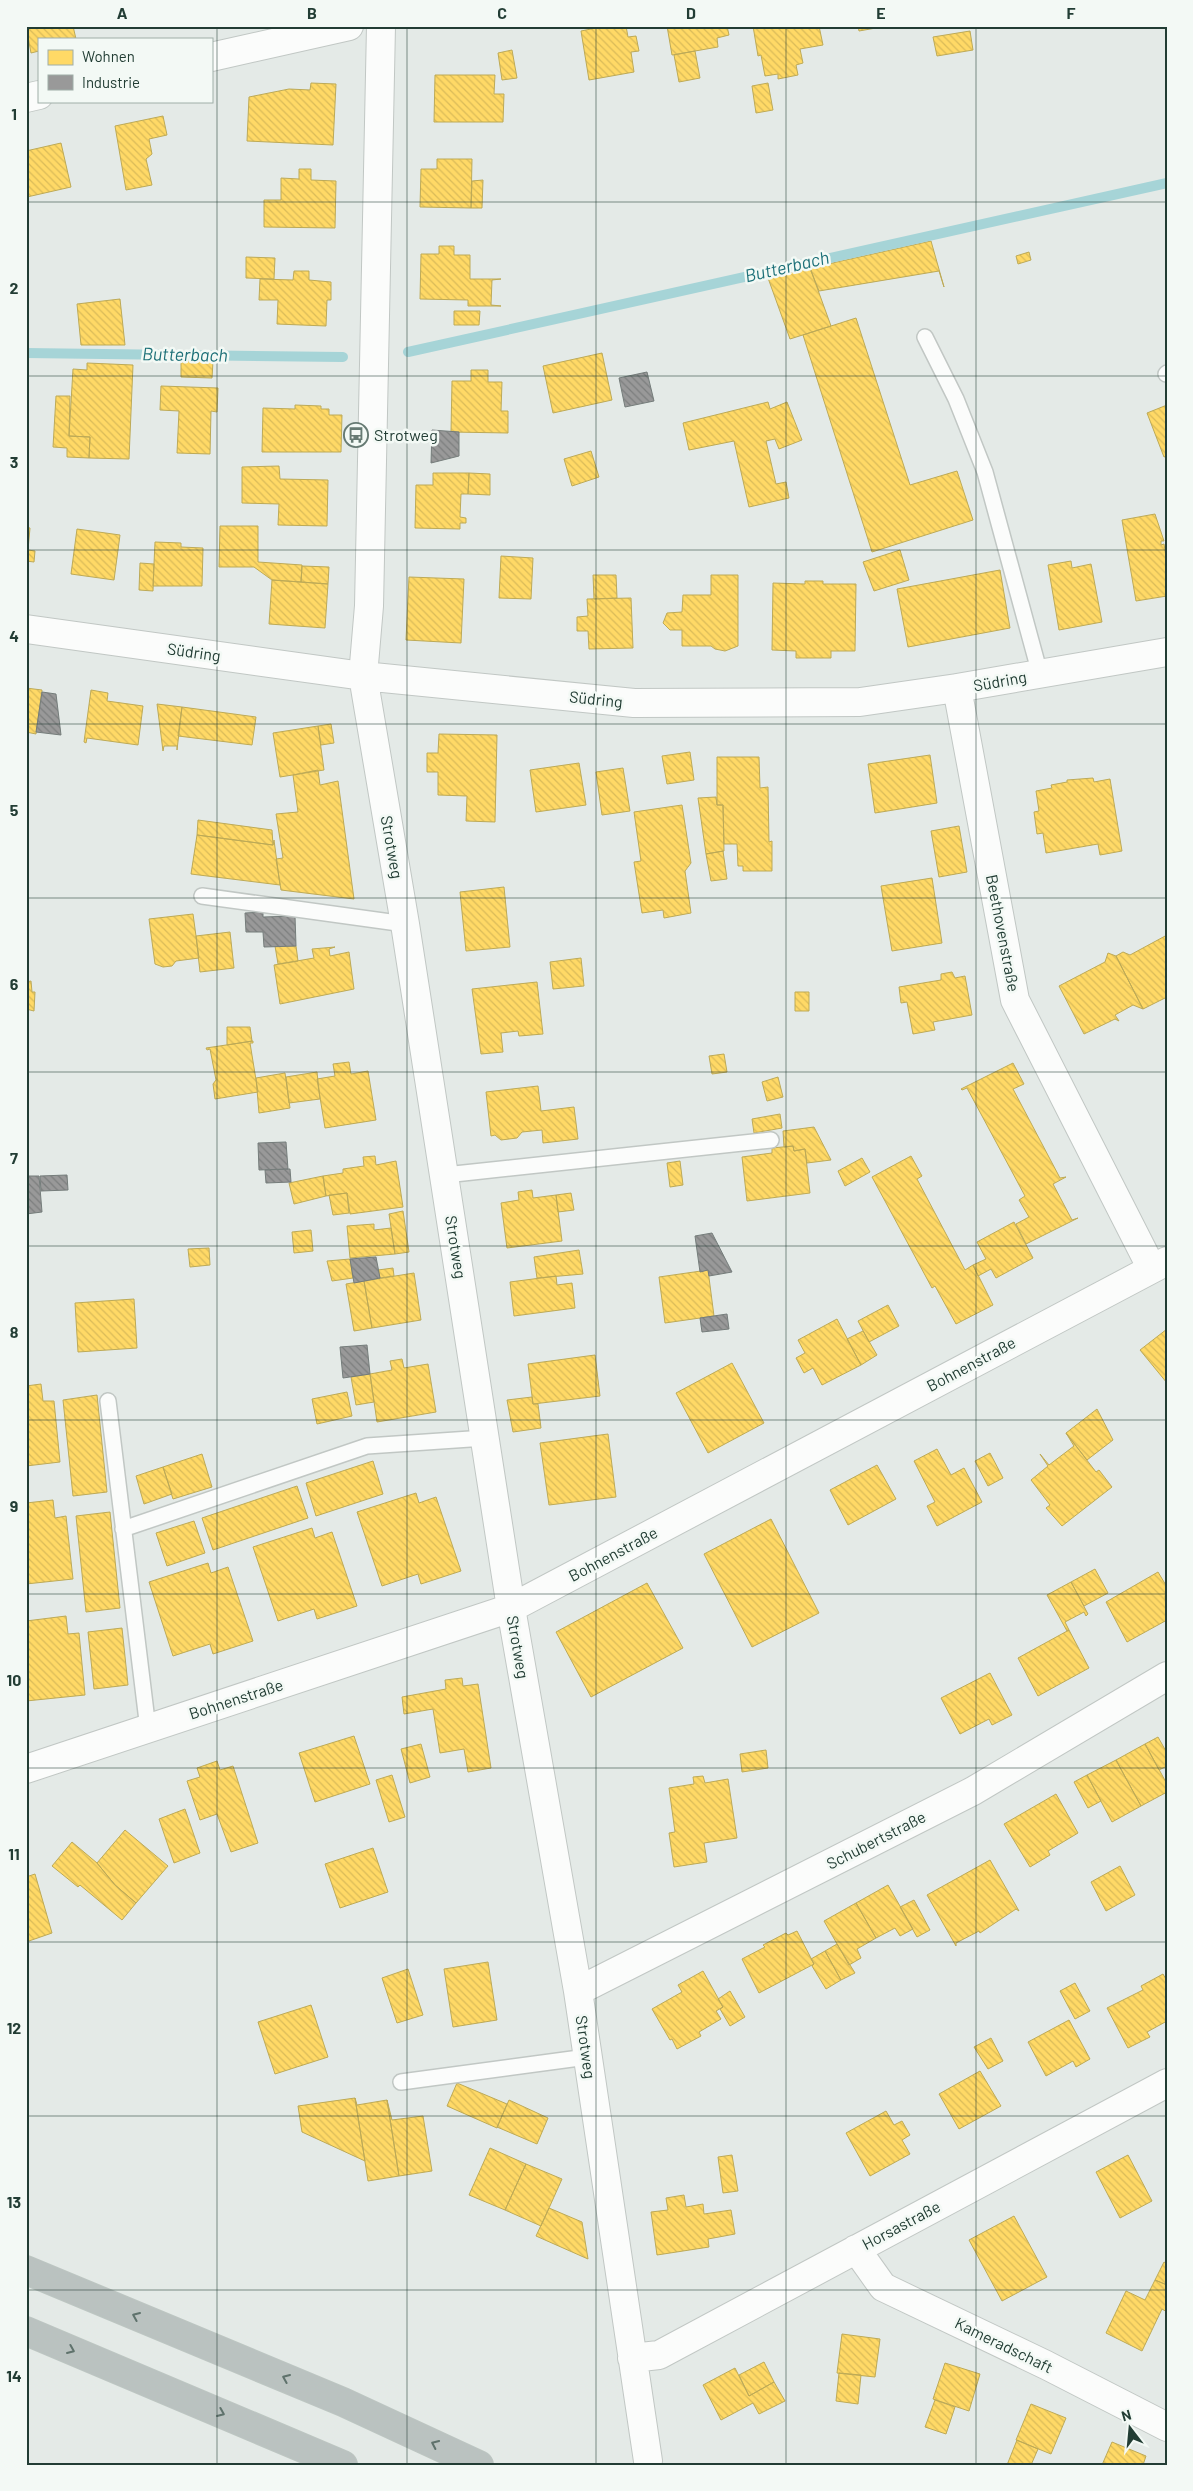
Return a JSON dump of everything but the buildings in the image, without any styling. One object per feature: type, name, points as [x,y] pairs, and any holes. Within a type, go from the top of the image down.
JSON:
[{"type":"highway","points":[[26,2270],[334,2398],[479,2465]]},
{"type":"highway","points":[[26,2331],[343,2465]]},
{"type":"street","points":[[212,57],[349,26]]},
{"type":"street","name":"Strotweg","points":[[381,26],[369,606],[363,676],[406,924],[511,1608],[578,1991],[648,2461]]},
{"type":"street","name":"Südring","points":[[26,629],[363,676],[634,703],[860,702],[957,688],[1167,652]]},
{"type":"street","name":"Beethovenstraße","points":[[957,688],[1015,1000],[1159,1265]]},
{"type":"street","name":"Bohnenstraße","points":[[26,1769],[511,1608],[1159,1265]]},
{"type":"street","name":"Schubertstraße","points":[[578,1991],[973,1791],[1167,1676]]},
{"type":"street","name":"Horsastraße","points":[[632,2358],[659,2354],[1167,2082]]},
{"type":"street","name":"Kameradschaft","points":[[856,2249],[883,2286],[1046,2365],[1167,2427]]},
{"type":"lane","points":[[925,337],[956,399],[986,472],[1040,674]]},
{"type":"lane","points":[[202,896],[406,924]]},
{"type":"lane","points":[[445,1175],[771,1140]]},
{"type":"lane","points":[[108,1401],[148,1729]]},
{"type":"lane","points":[[124,1529],[367,1446],[485,1438]]},
{"type":"lane","points":[[401,2082],[587,2056]]},
{"type":"waterway","name":"Butterbach","points":[[408,352],[1167,183]]},
{"type":"waterway","name":"Butterbach","points":[[26,353],[343,357]]},
{"type":"place","name":"Strotweg","points":[[356,435]]}]
